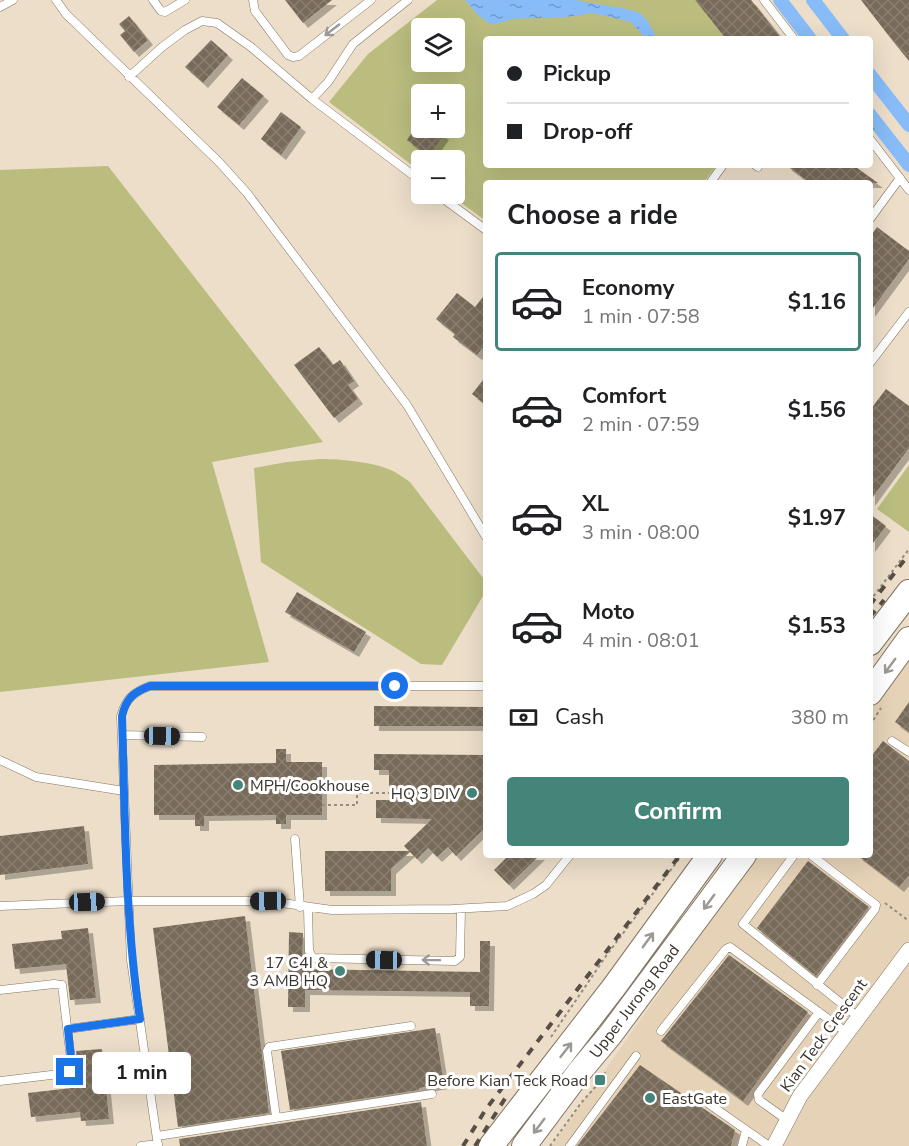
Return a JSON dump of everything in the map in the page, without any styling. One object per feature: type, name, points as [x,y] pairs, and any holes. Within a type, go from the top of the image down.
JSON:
[{"type":"main road","points":[[873,639],[909,592]]},
{"type":"main road","points":[[873,689],[909,639]]},
{"type":"main road","name":"Upper Jurong Road","points":[[491,1146],[614,987],[708,858]]},
{"type":"main road","name":"Upper Jurong Road","points":[[524,1146],[742,858]]},
{"type":"street","name":"Kian Teck Crescent","points":[[774,1146],[800,1096],[857,1016],[909,950]]},
{"type":"lane","points":[[0,7],[13,0]]},
{"type":"lane","points":[[56,0],[66,14],[219,162],[247,193],[407,405],[483,532]]},
{"type":"lane","points":[[153,0],[161,11],[165,12],[185,0]]},
{"type":"lane","points":[[253,0],[255,11],[288,55],[293,57],[299,56],[371,0]]},
{"type":"lane","points":[[312,99],[328,82],[353,44],[408,0]]},
{"type":"lane","points":[[764,0],[792,36]]},
{"type":"lane","points":[[129,77],[185,30],[202,21],[217,23],[251,47],[312,99],[411,174]]},
{"type":"lane","points":[[873,142],[909,190]]},
{"type":"lane","points":[[873,215],[900,178]]},
{"type":"lane","points":[[451,204],[483,228]]},
{"type":"lane","points":[[873,359],[909,312]]},
{"type":"lane","points":[[157,1142],[131,960],[122,735],[125,702],[136,691],[150,686],[483,686]]},
{"type":"lane","points":[[122,735],[202,737]]},
{"type":"lane","points":[[892,741],[909,752]]},
{"type":"lane","points":[[1,763],[36,777],[124,791]]},
{"type":"lane","points":[[295,839],[309,951],[313,958],[455,961],[460,957],[461,909]]},
{"type":"lane","points":[[0,906],[128,901],[268,901],[332,910],[461,909],[507,906],[546,885],[568,858]]},
{"type":"lane","points":[[792,858],[743,924],[857,1016]]},
{"type":"lane","points":[[815,858],[876,904],[876,909],[817,985]]},
{"type":"lane","points":[[661,1031],[730,946],[846,1032]]},
{"type":"lane","points":[[0,990],[59,984],[63,988],[72,1068],[70,1072],[0,1081]]},
{"type":"lane","points":[[787,1120],[759,1100],[758,1094],[819,1012]]},
{"type":"lane","points":[[68,1029],[140,1019]]},
{"type":"lane","points":[[276,1118],[267,1051],[271,1045],[411,1026]]},
{"type":"lane","points":[[570,1146],[636,1056]]},
{"type":"lane","points":[[141,1146],[276,1118],[432,1094]]},
{"type":"lane","points":[[709,1104],[769,1146]]},
{"type":"lane","points":[[742,1146],[746,1130]]},
{"type":"path","points":[[873,597],[909,549]]},
{"type":"path","points":[[322,805],[357,805],[357,793],[389,793]]},
{"type":"path","points":[[548,1041],[606,956],[680,858]]},
{"type":"path","points":[[904,917],[909,921]]},
{"type":"path","points":[[550,1146],[581,1103],[605,1076],[605,1069]]},
{"type":"shaded area","points":[[909,652],[909,1146],[552,1146],[754,858],[873,858],[873,700]]},
{"type":"green space","points":[[437,0],[695,0],[724,36],[483,36],[483,168],[715,168],[705,180],[483,180],[483,219],[463,204],[465,204],[465,150],[411,150],[411,164],[329,102],[368,54],[411,20],[411,72],[465,72],[465,18],[414,18]]},
{"type":"green space","points":[[108,166],[323,442],[212,462],[269,662],[0,692],[0,170]]},
{"type":"green space","points":[[320,459],[368,463],[393,471],[410,482],[483,578],[483,596],[442,665],[421,664],[261,562],[254,468]]},
{"type":"green space","points":[[909,465],[909,532],[877,509]]},
{"type":"water","points":[[465,0],[577,0],[637,12],[649,23],[656,36],[643,36],[631,22],[593,13],[567,17],[512,19],[496,24],[490,24]]},
{"type":"building","points":[[285,0],[332,0],[303,23]]},
{"type":"building","points":[[695,0],[751,0],[780,36],[724,36]]},
{"type":"building","points":[[861,0],[909,0],[909,61],[892,40]]},
{"type":"building","points":[[129,16],[148,40],[134,52],[120,35],[125,31],[119,24]]},
{"type":"building","points":[[211,40],[228,55],[203,83],[185,67]]},
{"type":"building","points":[[242,78],[264,96],[239,125],[217,107]]},
{"type":"building","points":[[281,112],[301,127],[281,155],[261,139]]},
{"type":"building","points":[[411,134],[411,138],[442,138],[433,150],[421,150],[407,140]]},
{"type":"building","points":[[790,168],[857,168],[878,183],[873,183],[873,180],[806,180]]},
{"type":"building","points":[[877,227],[909,251],[909,259],[873,308],[873,233]]},
{"type":"building","points":[[457,293],[475,307],[483,297],[483,348],[477,355],[453,337],[455,334],[436,319]]},
{"type":"building","points":[[319,347],[333,365],[340,360],[354,381],[348,385],[358,399],[334,418],[294,365]]},
{"type":"building","points":[[483,380],[483,403],[472,394]]},
{"type":"building","points":[[886,389],[909,406],[909,448],[873,497],[873,406]]},
{"type":"building","points":[[873,516],[886,526],[873,543]]},
{"type":"building","points":[[297,592],[366,632],[354,652],[285,612]]},
{"type":"building","points":[[909,702],[909,732],[895,722]]},
{"type":"building","points":[[374,706],[483,707],[483,726],[374,726]]},
{"type":"building","points":[[883,741],[909,761],[909,875],[899,887],[861,858],[873,858],[873,754]]},
{"type":"building","name":"MPH/Cookhouse","points":[[276,749],[286,749],[286,762],[322,762],[322,815],[286,815],[286,824],[276,824],[276,815],[204,816],[204,826],[195,826],[195,815],[154,815],[154,765],[276,763]]},
{"type":"building","points":[[374,754],[483,755],[483,830],[456,856],[448,847],[437,857],[428,848],[417,859],[410,852],[391,869],[391,891],[325,891],[325,851],[409,851],[404,846],[432,819],[376,818],[376,800],[389,800],[389,770],[374,770]]},
{"type":"building","points":[[84,826],[88,864],[0,875],[0,836]]},
{"type":"building","points":[[506,858],[537,858],[509,885],[494,870]]},
{"type":"building","points":[[808,861],[869,907],[816,976],[757,928]]},
{"type":"building","points":[[245,916],[269,1113],[178,1127],[153,928]]},
{"type":"building","points":[[88,928],[96,998],[70,1000],[66,964],[15,969],[12,944],[62,939],[61,931]]},
{"type":"building","name":"17 C4I & 3 AMB HQ","points":[[289,932],[303,933],[302,969],[480,972],[480,941],[490,941],[489,1006],[470,1006],[470,992],[305,990],[305,1007],[288,1007]]},
{"type":"building","points":[[729,955],[808,1012],[743,1101],[661,1041]]},
{"type":"building","points":[[435,1028],[444,1084],[290,1110],[281,1051]]},
{"type":"building","points":[[102,1049],[109,1119],[81,1121],[80,1112],[31,1117],[28,1093],[80,1087],[76,1051]]},
{"type":"building","name":"EastGate","points":[[640,1065],[735,1130],[731,1146],[577,1146]]},
{"type":"building","points":[[421,1102],[427,1146],[180,1146],[179,1139]]},
{"type":"waterway","points":[[780,0],[808,36]]},
{"type":"waterway","points":[[813,0],[841,36]]},
{"type":"waterway","points":[[873,79],[909,125]]},
{"type":"waterway","points":[[873,119],[909,165]]},
{"type":"railway","points":[[873,601],[909,554]]},
{"type":"railway","points":[[873,613],[884,600]]},
{"type":"railway","points":[[463,1146],[486,1109],[678,858]]},
{"type":"railway","points":[[475,1146],[506,1097]]},
{"type":"place","name":"MPH/Cookhouse","points":[[238,785]]},
{"type":"place","name":"HQ 3 DIV","points":[[472,793]]},
{"type":"place","name":"17 C4I & 3 AMB HQ","points":[[340,971]]},
{"type":"place","name":"Before Kian Teck Road","points":[[600,1080]]},
{"type":"place","name":"EastGate","points":[[650,1098]]},
{"type":"route","points":[[70,1072],[72,1068],[68,1029],[140,1019],[131,960],[128,901],[122,716],[125,702],[136,691],[150,686],[395,686]]}]
